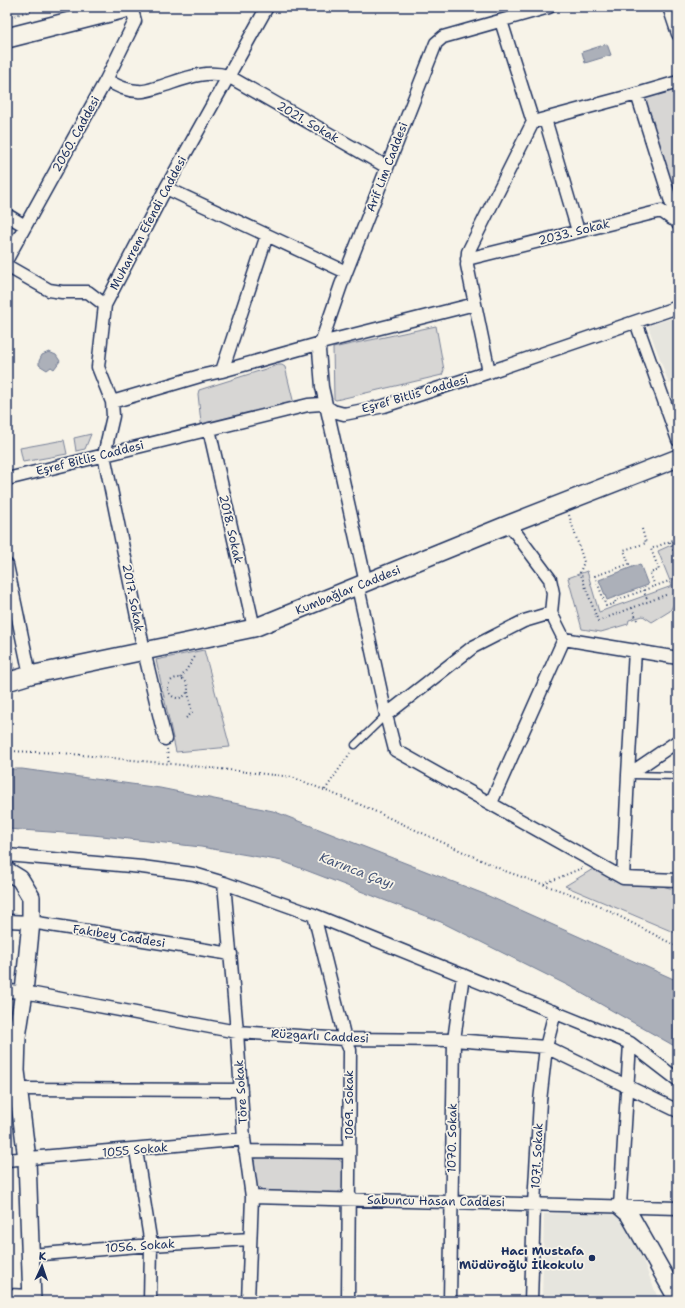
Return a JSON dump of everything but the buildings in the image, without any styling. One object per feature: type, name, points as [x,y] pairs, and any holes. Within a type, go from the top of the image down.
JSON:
[{"type":"main road","points":[[7,28],[81,7]]},
{"type":"main road","points":[[7,38],[130,7]]},
{"type":"main road","name":"Kumbağlar Caddesi","points":[[7,682],[30,675],[254,628],[509,524],[678,458]]},
{"type":"main road","points":[[7,871],[20,878],[31,897],[31,922],[15,992],[17,1038],[11,1071],[17,1089],[27,1159],[32,1299]]},
{"type":"main road","points":[[620,1206],[629,1214],[678,1300]]},
{"type":"street","name":"2060. Caddesi","points":[[7,259],[106,80],[135,21],[130,7]]},
{"type":"street","name":"Muharrem Efendi Caddesi","points":[[104,455],[113,416],[112,402],[98,367],[105,305],[166,188],[267,7]]},
{"type":"street","name":"Arif Lim Caddesi","points":[[549,7],[443,37],[436,42],[346,272],[321,343],[319,350],[322,387],[362,585],[386,715],[395,750],[492,803],[623,878]]},
{"type":"street","points":[[669,7],[678,34]]},
{"type":"street","points":[[489,372],[468,265],[468,252],[533,122],[501,20]]},
{"type":"street","points":[[106,80],[128,90],[139,92],[196,75],[214,74],[228,76]]},
{"type":"street","name":"2021. Sokak","points":[[228,76],[387,167]]},
{"type":"street","points":[[533,122],[678,82]]},
{"type":"street","points":[[637,94],[678,222]]},
{"type":"street","points":[[545,119],[578,231]]},
{"type":"street","points":[[166,188],[346,272]]},
{"type":"street","name":"2033. Sokak","points":[[468,259],[661,211],[678,222]]},
{"type":"street","points":[[7,216],[25,226]]},
{"type":"street","points":[[222,371],[267,235]]},
{"type":"street","points":[[7,266],[49,290],[62,292],[88,292],[105,305]]},
{"type":"street","points":[[112,402],[321,343],[475,304]]},
{"type":"street","name":"Eşref Bitlis Caddesi","points":[[7,479],[308,405],[317,404],[327,407],[333,412],[344,414],[384,406],[489,372],[678,307]]},
{"type":"street","points":[[636,322],[678,440]]},
{"type":"street","name":"2018. Sokak","points":[[209,429],[254,628]]},
{"type":"street","name":"2017. Sokak","points":[[104,455],[144,651],[165,739]]},
{"type":"street","points":[[509,524],[550,579],[553,593],[551,613],[564,638]]},
{"type":"street","points":[[7,565],[30,675]]},
{"type":"street","points":[[386,715],[473,647],[524,621],[551,613]]},
{"type":"street","points":[[564,638],[678,658]]},
{"type":"street","points":[[492,803],[564,638]]},
{"type":"street","points":[[635,650],[623,878],[678,880]]},
{"type":"street","points":[[628,775],[678,741]]},
{"type":"street","points":[[7,855],[142,867],[194,874],[224,883],[314,915],[630,1043],[678,1080]]},
{"type":"street","name":"Töre Sokak","points":[[224,883],[237,1032],[244,1145],[252,1196],[248,1301]]},
{"type":"street","name":"1069. Sokak","points":[[314,915],[345,1039],[350,1050],[348,1301]]},
{"type":"street","name":"Fakıbey Caddesi","points":[[7,921],[31,922],[231,954]]},
{"type":"street","name":"1070. Sokak","points":[[450,1301],[454,1040],[463,975]]},
{"type":"street","name":"Rüzgarlı Caddesi","points":[[15,992],[237,1032],[345,1039],[454,1040],[546,1046],[678,1111]]},
{"type":"street","name":"1071. Sokak","points":[[531,1301],[534,1204],[540,1101],[546,1046],[555,1012]]},
{"type":"street","points":[[620,1206],[630,1043]]},
{"type":"street","points":[[17,1089],[241,1090]]},
{"type":"street","name":"1055 Sokak","points":[[7,1160],[136,1150],[244,1145],[349,1152]]},
{"type":"street","points":[[136,1150],[151,1245],[150,1301]]},
{"type":"street","name":"Sabuncu Hasan Caddesi","points":[[252,1196],[678,1208]]},
{"type":"street","name":"1056. Sokak","points":[[31,1255],[151,1245],[250,1239]]},
{"type":"street","points":[[7,1295],[32,1299]]},
{"type":"lane","points":[[355,745],[386,715]]},
{"type":"lane","points":[[628,775],[678,776]]},
{"type":"path","points":[[7,18],[42,7]]},
{"type":"path","points":[[564,502],[584,562],[580,572],[598,621],[668,594]]},
{"type":"path","points":[[642,529],[646,543],[624,550],[629,564],[595,576],[606,606],[643,590],[678,578]]},
{"type":"path","points":[[655,586],[650,573],[659,570],[652,549],[678,538]]},
{"type":"path","points":[[670,542],[678,563]]},
{"type":"path","points":[[643,590],[648,601]]},
{"type":"path","points":[[632,608],[637,620]]},
{"type":"path","points":[[181,679],[208,638]]},
{"type":"path","points":[[186,718],[192,713],[187,684],[181,679],[176,678],[170,681],[167,688],[169,694],[177,699],[184,697],[188,691]]},
{"type":"path","points":[[324,790],[355,745]]},
{"type":"path","points":[[7,751],[62,753],[292,777],[505,871],[590,901],[678,947]]},
{"type":"path","points":[[542,884],[596,862]]},
{"type":"shaded area","points":[[678,82],[678,224],[637,94]]},
{"type":"shaded area","points":[[678,316],[678,381],[669,384],[648,326]]},
{"type":"shaded area","points":[[436,326],[444,370],[442,375],[336,400],[334,399],[333,348]]},
{"type":"shaded area","points":[[278,365],[285,367],[293,400],[292,403],[204,426],[201,423],[198,394],[199,390]]},
{"type":"shaded area","points":[[91,434],[85,449],[76,451],[74,438]]},
{"type":"shaded area","points":[[64,440],[67,454],[23,462],[20,448]]},
{"type":"shaded area","points":[[678,542],[678,596],[670,611],[652,622],[643,616],[629,620],[628,624],[601,632],[582,629],[568,578],[587,571],[599,612],[672,586],[658,551]]},
{"type":"shaded area","points":[[7,629],[15,669],[7,671]]},
{"type":"shaded area","points":[[204,650],[230,747],[176,752],[156,660]]},
{"type":"shaded area","points":[[593,869],[678,890],[678,934],[565,886]]},
{"type":"shaded area","points":[[259,1156],[338,1159],[343,1163],[344,1188],[337,1193],[262,1191],[254,1183],[254,1161]]},
{"type":"shaded area","name":"Hacı Mustafa Müdüroğlu İlkokulu","points":[[612,1212],[625,1215],[659,1301],[542,1301],[544,1214]]},
{"type":"water","points":[[607,44],[611,55],[585,63],[582,52]]},
{"type":"water","points":[[49,352],[56,355],[60,361],[54,369],[51,367],[47,370],[39,365],[39,361],[42,355]]},
{"type":"water","points":[[640,564],[648,585],[607,600],[599,580]]},
{"type":"water","name":"Karınca Çayı","points":[[7,769],[22,769],[160,788],[273,811],[484,894],[678,981],[678,1048],[567,985],[441,922],[282,861],[201,847],[93,835],[7,829]]},
{"type":"place","name":"Hacı Mustafa Müdüroğlu İlkokulu","points":[[592,1258]]}]
